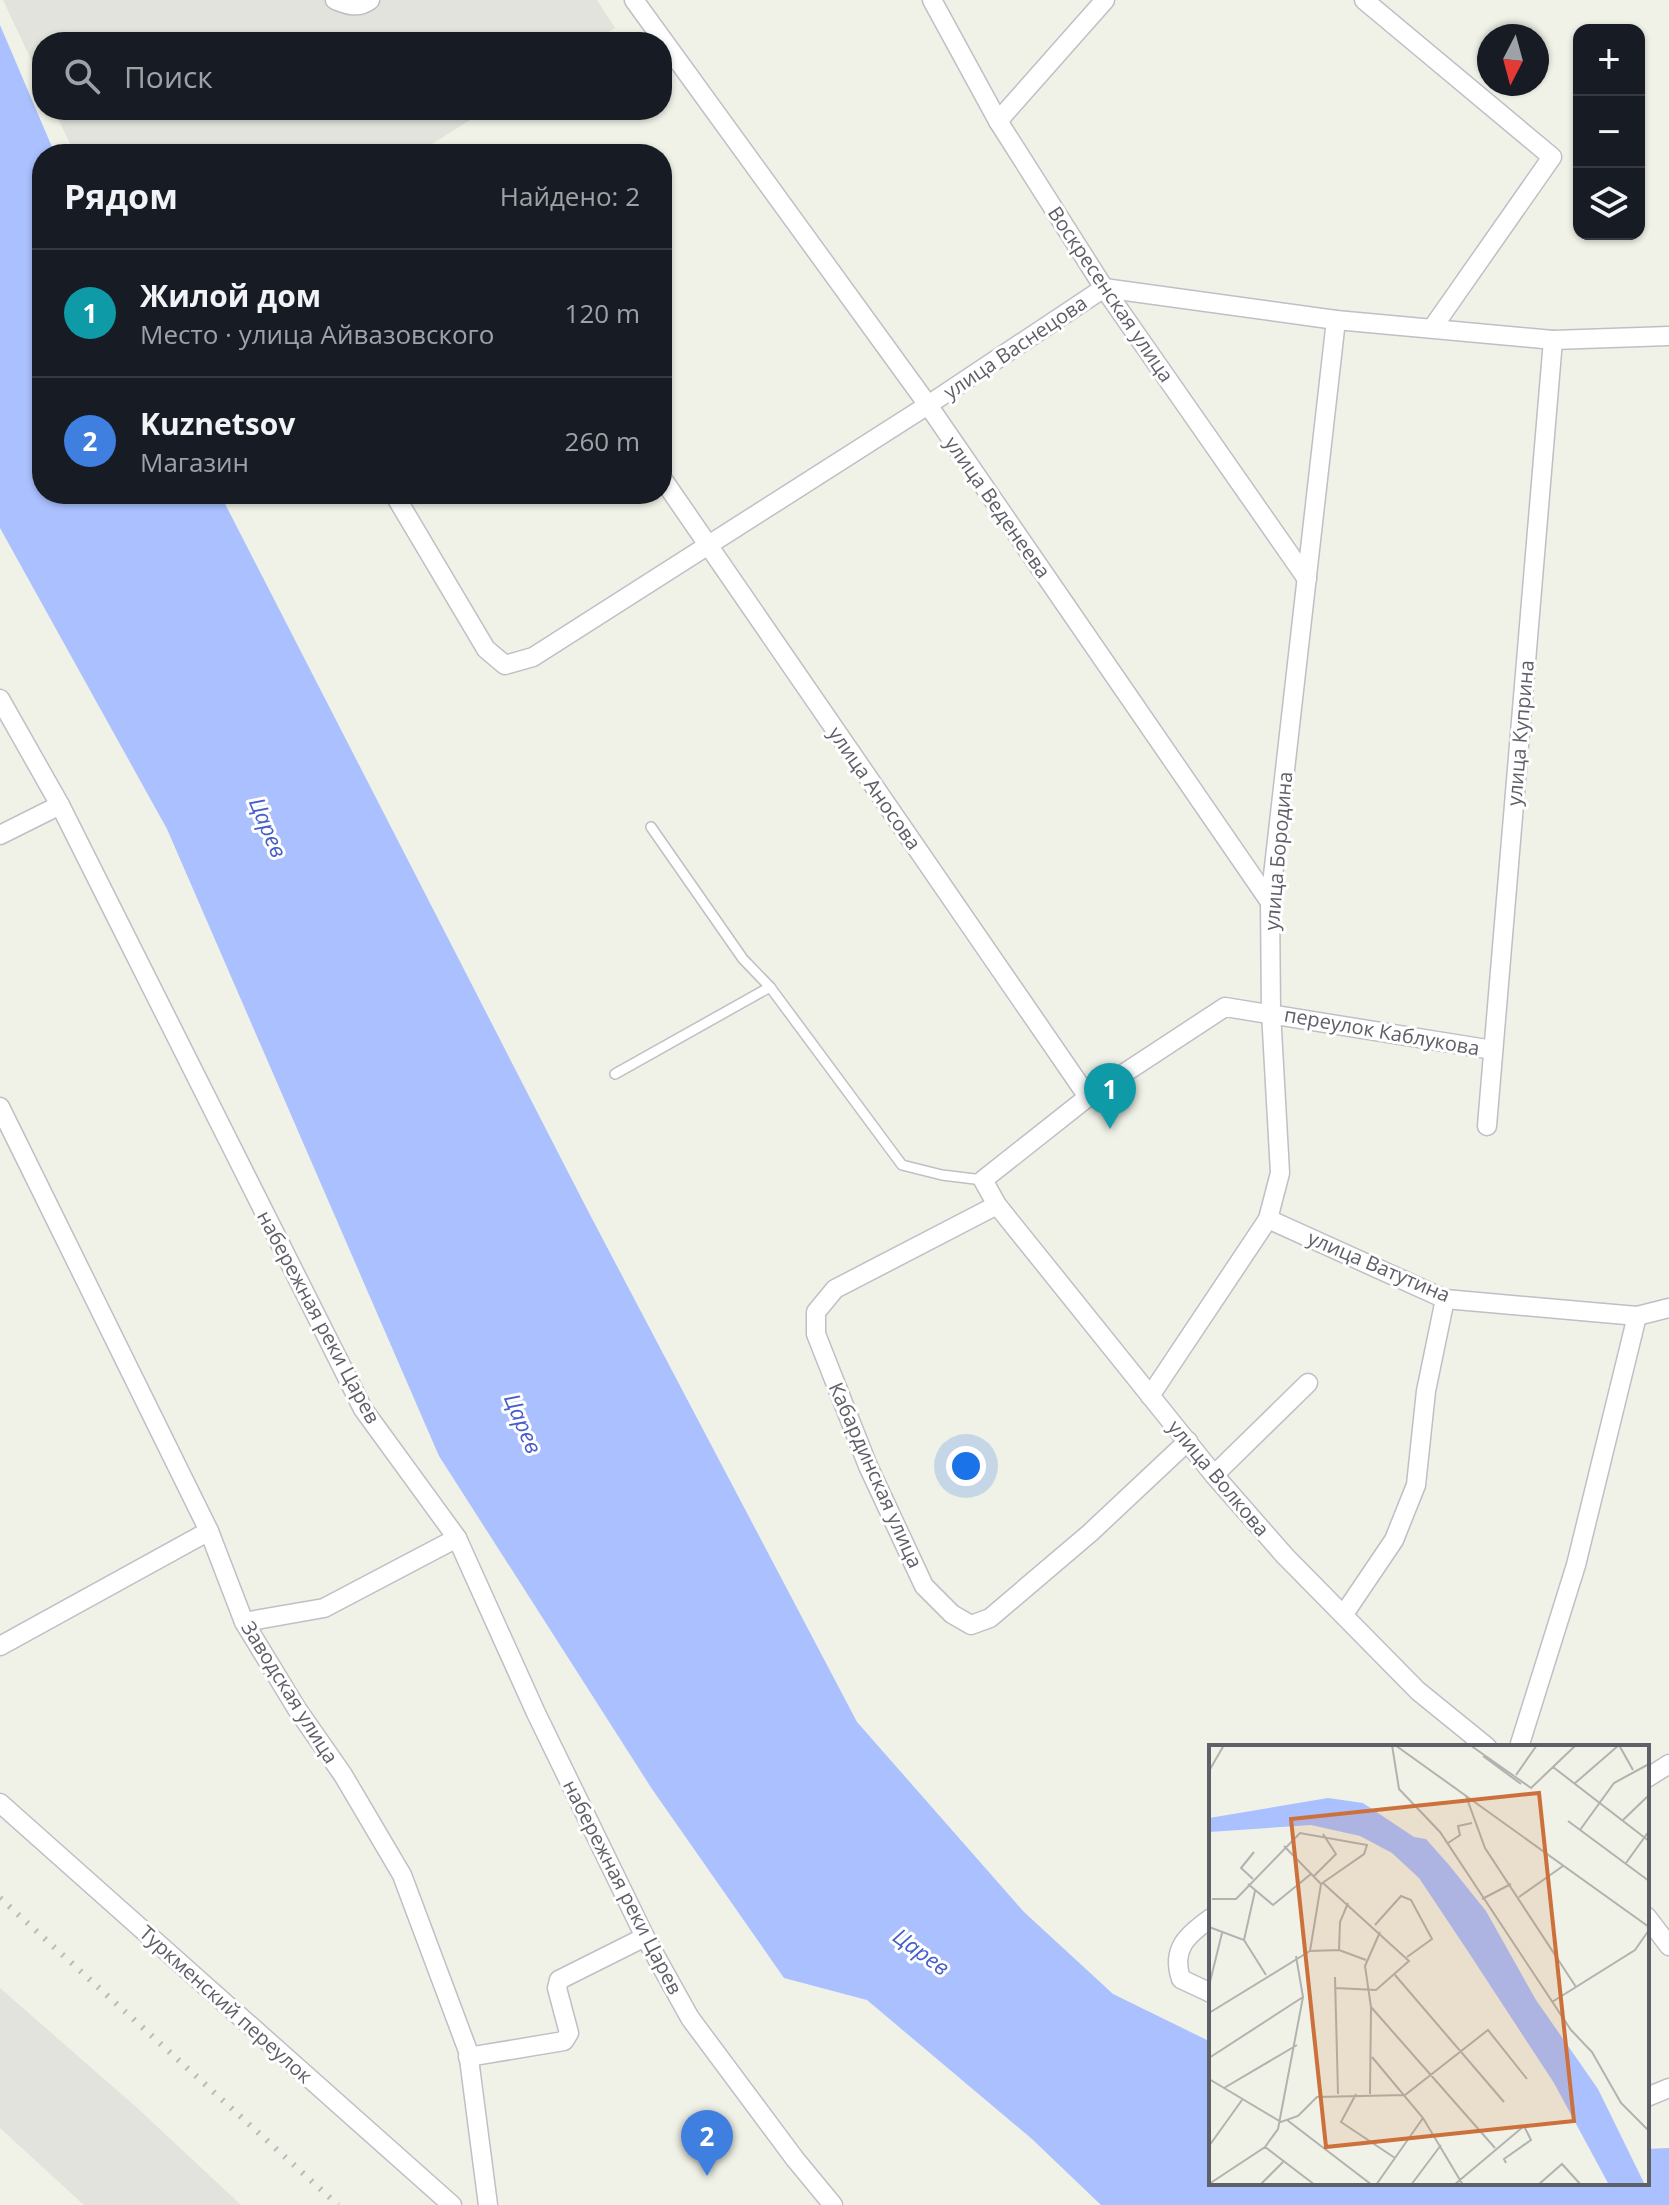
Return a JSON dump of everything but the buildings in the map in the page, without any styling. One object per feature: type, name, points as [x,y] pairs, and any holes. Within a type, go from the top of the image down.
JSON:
[{"type":"street","points":[[335,0],[348,6],[363,5],[370,0]]},
{"type":"street","name":"улица Веденеева","points":[[634,0],[657,32]]},
{"type":"street","name":"Воскресенская улица","points":[[932,0],[998,121],[1104,288],[1307,579]]},
{"type":"street","points":[[998,121],[1105,0]]},
{"type":"street","points":[[1364,0],[1552,157],[1433,327]]},
{"type":"street","name":"улица Веденеева","points":[[672,52],[928,405],[1270,902]]},
{"type":"street","name":"улица Васнецова","points":[[400,504],[486,649],[505,665],[533,657],[928,405],[1104,288],[1336,320],[1553,340],[1669,336]]},
{"type":"street","name":"улица Бородина","points":[[1150,1396],[1268,1219],[1280,1173],[1271,1012],[1270,902],[1336,320]]},
{"type":"street","name":"улица Куприна","points":[[1487,1126],[1553,340]]},
{"type":"street","name":"улица Аносова","points":[[672,493],[1088,1097]]},
{"type":"street","name":"набережная реки Царев","points":[[0,699],[60,805],[363,1409],[457,1538],[536,1713],[645,1937],[690,2018],[833,2205]]},
{"type":"street","points":[[0,835],[60,805]]},
{"type":"street","name":"переулок Каблукова","points":[[983,1180],[1088,1097],[1225,1007],[1493,1050]]},
{"type":"street","name":"Заводская улица","points":[[0,1107],[209,1531],[244,1622],[297,1709],[343,1775],[402,1875],[468,2057],[488,2205]]},
{"type":"street","name":"улица Волкова","points":[[983,1180],[997,1205],[1150,1396],[1285,1556],[1418,1691],[1485,1745]]},
{"type":"street","name":"Кабардинская улица","points":[[997,1205],[835,1289],[816,1312],[816,1334],[868,1466],[924,1586],[952,1614],[971,1625],[990,1618],[1090,1533],[1188,1441]]},
{"type":"street","name":"улица Ватутина","points":[[1268,1219],[1445,1299],[1637,1316],[1669,1308]]},
{"type":"street","points":[[1344,1614],[1394,1540],[1416,1485],[1426,1391],[1445,1299]]},
{"type":"street","points":[[1520,1745],[1576,1565],[1637,1316]]},
{"type":"street","points":[[1214,1475],[1308,1383]]},
{"type":"street","points":[[0,1646],[209,1531]]},
{"type":"street","points":[[244,1622],[324,1608],[457,1538]]},
{"type":"street","points":[[1649,1777],[1669,1764]]},
{"type":"street","name":"Туркменский переулок","points":[[0,1803],[452,2205]]},
{"type":"street","points":[[1209,1920],[1183,1941],[1176,1963],[1181,1979],[1209,1992]]},
{"type":"street","points":[[1649,1920],[1669,1946]]},
{"type":"street","points":[[468,2057],[564,2041],[569,2033],[557,1988],[559,1980],[645,1937]]},
{"type":"street","points":[[1649,2096],[1669,2088]]},
{"type":"lane","points":[[651,827],[743,959],[770,987],[902,1165],[942,1175],[983,1180]]},
{"type":"lane","points":[[615,1074],[770,987]]},
{"type":"shaded area","points":[[3,0],[597,0],[615,28],[609,32],[32,32],[32,62]]},
{"type":"shaded area","points":[[59,120],[470,120],[432,144],[70,144]]},
{"type":"shaded area","points":[[0,1988],[135,2106],[241,2205],[84,2205],[0,2128]]},
{"type":"water","name":"Царев","points":[[0,25],[32,100],[32,120],[41,120],[51,144],[32,144],[32,504],[225,504],[588,1211],[857,1722],[1024,1912],[1113,1994],[1209,2041],[1209,2185],[1649,2185],[1649,2149],[1669,2148],[1669,2205],[1101,2205],[1032,2139],[867,2000],[784,1978],[652,1789],[439,1456],[167,829],[0,528]]},
{"type":"railway","points":[[0,1898],[338,2205]]},
{"type":"place","name":"Жилой дом","points":[[1110,1129]]},
{"type":"place","name":"Kuznetsov","points":[[707,2176]]}]
